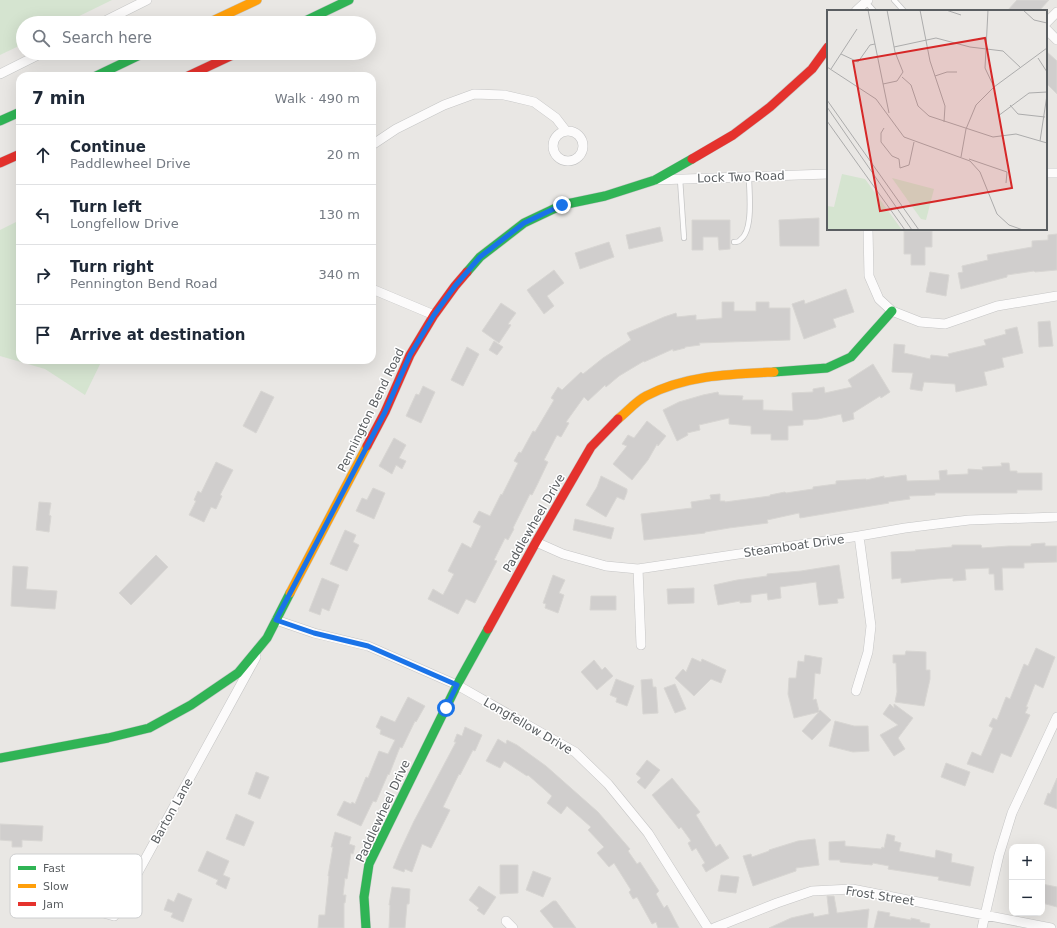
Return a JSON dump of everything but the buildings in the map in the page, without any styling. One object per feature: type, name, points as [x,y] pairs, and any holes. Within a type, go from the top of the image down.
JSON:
[{"type":"main road","points":[[223,16],[257,0]]},
{"type":"main road","points":[[316,16],[349,0]]},
{"type":"main road","name":"Pennington Bend Road","points":[[0,758],[108,738],[149,728],[191,705],[238,673],[267,638],[385,412],[410,355],[434,315],[455,286],[480,257],[524,223],[562,205],[605,196],[655,180],[733,135],[770,107],[812,69],[827,48]]},
{"type":"main road","points":[[104,72],[129,60]]},
{"type":"main road","points":[[197,72],[222,60]]},
{"type":"main road","points":[[0,121],[16,114]]},
{"type":"main road","points":[[0,164],[16,156]]},
{"type":"main road","name":"Paddlewheel Drive","points":[[366,928],[364,897],[369,864],[457,685],[536,542],[591,448],[616,421],[645,396],[672,385],[708,376],[827,368],[851,357],[892,311]]},
{"type":"street","points":[[116,16],[147,0]]},
{"type":"street","points":[[857,10],[867,1]]},
{"type":"street","points":[[1047,22],[1057,12]]},
{"type":"street","points":[[1047,30],[1057,40]]},
{"type":"street","points":[[0,74],[28,60]]},
{"type":"street","points":[[376,142],[396,128],[437,108],[474,94],[504,95],[534,102],[556,118],[566,131]]},
{"type":"street","name":"Lock Two Road","points":[[655,180],[827,174]]},
{"type":"street","points":[[868,230],[869,276],[879,299],[892,311],[920,322],[945,324],[997,306],[1057,296]]},
{"type":"street","points":[[376,291],[434,315]]},
{"type":"street","name":"Steamboat Drive","points":[[536,542],[563,554],[606,566],[638,569],[905,528],[969,520],[1057,517]]},
{"type":"street","points":[[856,691],[868,652],[871,626],[859,536]]},
{"type":"street","points":[[638,569],[641,645]]},
{"type":"street","name":"Longfellow Drive","points":[[276,620],[314,633],[368,646],[457,685],[576,752],[608,784],[648,833],[708,928]]},
{"type":"street","name":"Barton Lane","points":[[142,865],[267,638]]},
{"type":"street","points":[[982,928],[999,855],[1012,812],[1057,717]]},
{"type":"street","name":"Frost Street","points":[[714,928],[812,891],[852,889],[986,914],[1051,928]]},
{"type":"lane","points":[[894,0],[903,10]]},
{"type":"lane","points":[[867,1],[873,10]]},
{"type":"lane","points":[[734,242],[740,240],[745,234],[749,224],[749,177]]},
{"type":"lane","points":[[680,179],[684,238]]},
{"type":"green space","points":[[0,0],[112,0],[79,16],[16,16],[16,47],[0,55]]},
{"type":"green space","points":[[16,222],[16,361],[0,356],[0,230]]},
{"type":"green space","points":[[28,364],[100,364],[85,395],[45,369]]},
{"type":"traffic: fast","points":[[316,16],[349,0]]},
{"type":"traffic: fast","points":[[104,72],[129,60]]},
{"type":"traffic: fast","points":[[0,121],[16,114]]},
{"type":"traffic: fast","points":[[467,272],[480,257],[524,223],[562,205],[605,196],[655,180],[692,159]]},
{"type":"traffic: fast","points":[[774,372],[827,368],[851,357],[892,311]]},
{"type":"traffic: fast","points":[[0,758],[108,738],[149,728],[191,705],[238,673],[267,638],[290,593]]},
{"type":"traffic: fast","points":[[366,928],[364,897],[369,864],[457,685],[488,629]]},
{"type":"traffic: slow","points":[[223,16],[257,0]]},
{"type":"traffic: slow","points":[[618,419],[642,398],[661,389],[677,384],[725,375],[774,372]]},
{"type":"traffic: slow","points":[[290,593],[367,446]]},
{"type":"traffic: jam","points":[[692,159],[733,135],[770,107],[812,69],[827,48]]},
{"type":"traffic: jam","points":[[197,72],[222,60]]},
{"type":"traffic: jam","points":[[0,163],[16,156]]},
{"type":"traffic: jam","points":[[367,446],[385,412],[410,355],[434,315],[467,272]]},
{"type":"traffic: jam","points":[[488,629],[591,447],[618,419]]},
{"type":"route","points":[[446,708],[457,685],[368,646],[314,633],[276,620],[385,412],[410,355],[434,315],[455,286],[480,257],[524,223],[562,205]]}]
